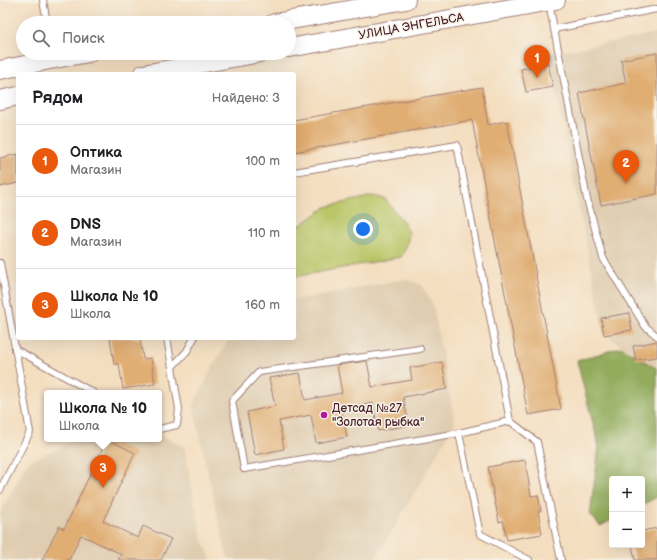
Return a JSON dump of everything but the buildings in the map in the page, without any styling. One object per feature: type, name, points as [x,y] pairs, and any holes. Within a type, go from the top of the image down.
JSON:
[{"type":"main road","points":[[296,19],[406,0]]},
{"type":"main road","name":"УЛИЦА ЭНГЕЛЬСА","points":[[296,47],[552,1]]},
{"type":"main road","points":[[0,70],[39,60]]},
{"type":"main road","points":[[154,72],[221,60]]},
{"type":"main road","points":[[0,100],[16,96]]},
{"type":"lane","points":[[43,0],[46,16]]},
{"type":"lane","points":[[552,1],[554,29],[587,200],[603,258],[645,326],[657,336]]},
{"type":"lane","points":[[554,29],[657,9]]},
{"type":"lane","points":[[296,172],[457,145],[510,421],[537,442],[561,560]]},
{"type":"lane","points":[[0,263],[2,286],[30,432],[0,490]]},
{"type":"lane","points":[[162,428],[177,425],[179,409],[167,340]]},
{"type":"lane","points":[[172,368],[187,351],[193,340]]},
{"type":"lane","points":[[15,349],[89,390]]},
{"type":"lane","points":[[420,349],[259,372],[232,401],[244,469],[459,433],[510,421]]},
{"type":"lane","points":[[459,433],[480,534],[529,560]]},
{"type":"shaded area","points":[[657,33],[657,369],[604,334],[549,54]]},
{"type":"shaded area","name":"Детсад №27 \"Золотая рыбка\"","points":[[405,279],[422,285],[433,305],[455,423],[380,552],[373,560],[236,560],[227,557],[193,406],[215,362],[229,340],[296,340],[296,300]]},
{"type":"shaded area","points":[[162,436],[184,447],[201,535],[211,560],[0,560],[0,514],[27,462],[71,442],[162,442]]},
{"type":"green space","points":[[373,196],[385,199],[405,224],[409,233],[407,245],[401,257],[296,277],[296,229],[326,207]]},
{"type":"green space","points":[[621,347],[657,369],[657,497],[645,503],[645,476],[609,476],[609,522],[600,526],[590,514],[599,447],[577,361]]},
{"type":"place","name":"Оптика","points":[[537,78]]},
{"type":"place","name":"DNS","points":[[626,183]]},
{"type":"place","name":"Детсад №27 \"Золотая рыбка\"","points":[[324,415]]},
{"type":"place","name":"Школа № 10","points":[[103,488]]}]
